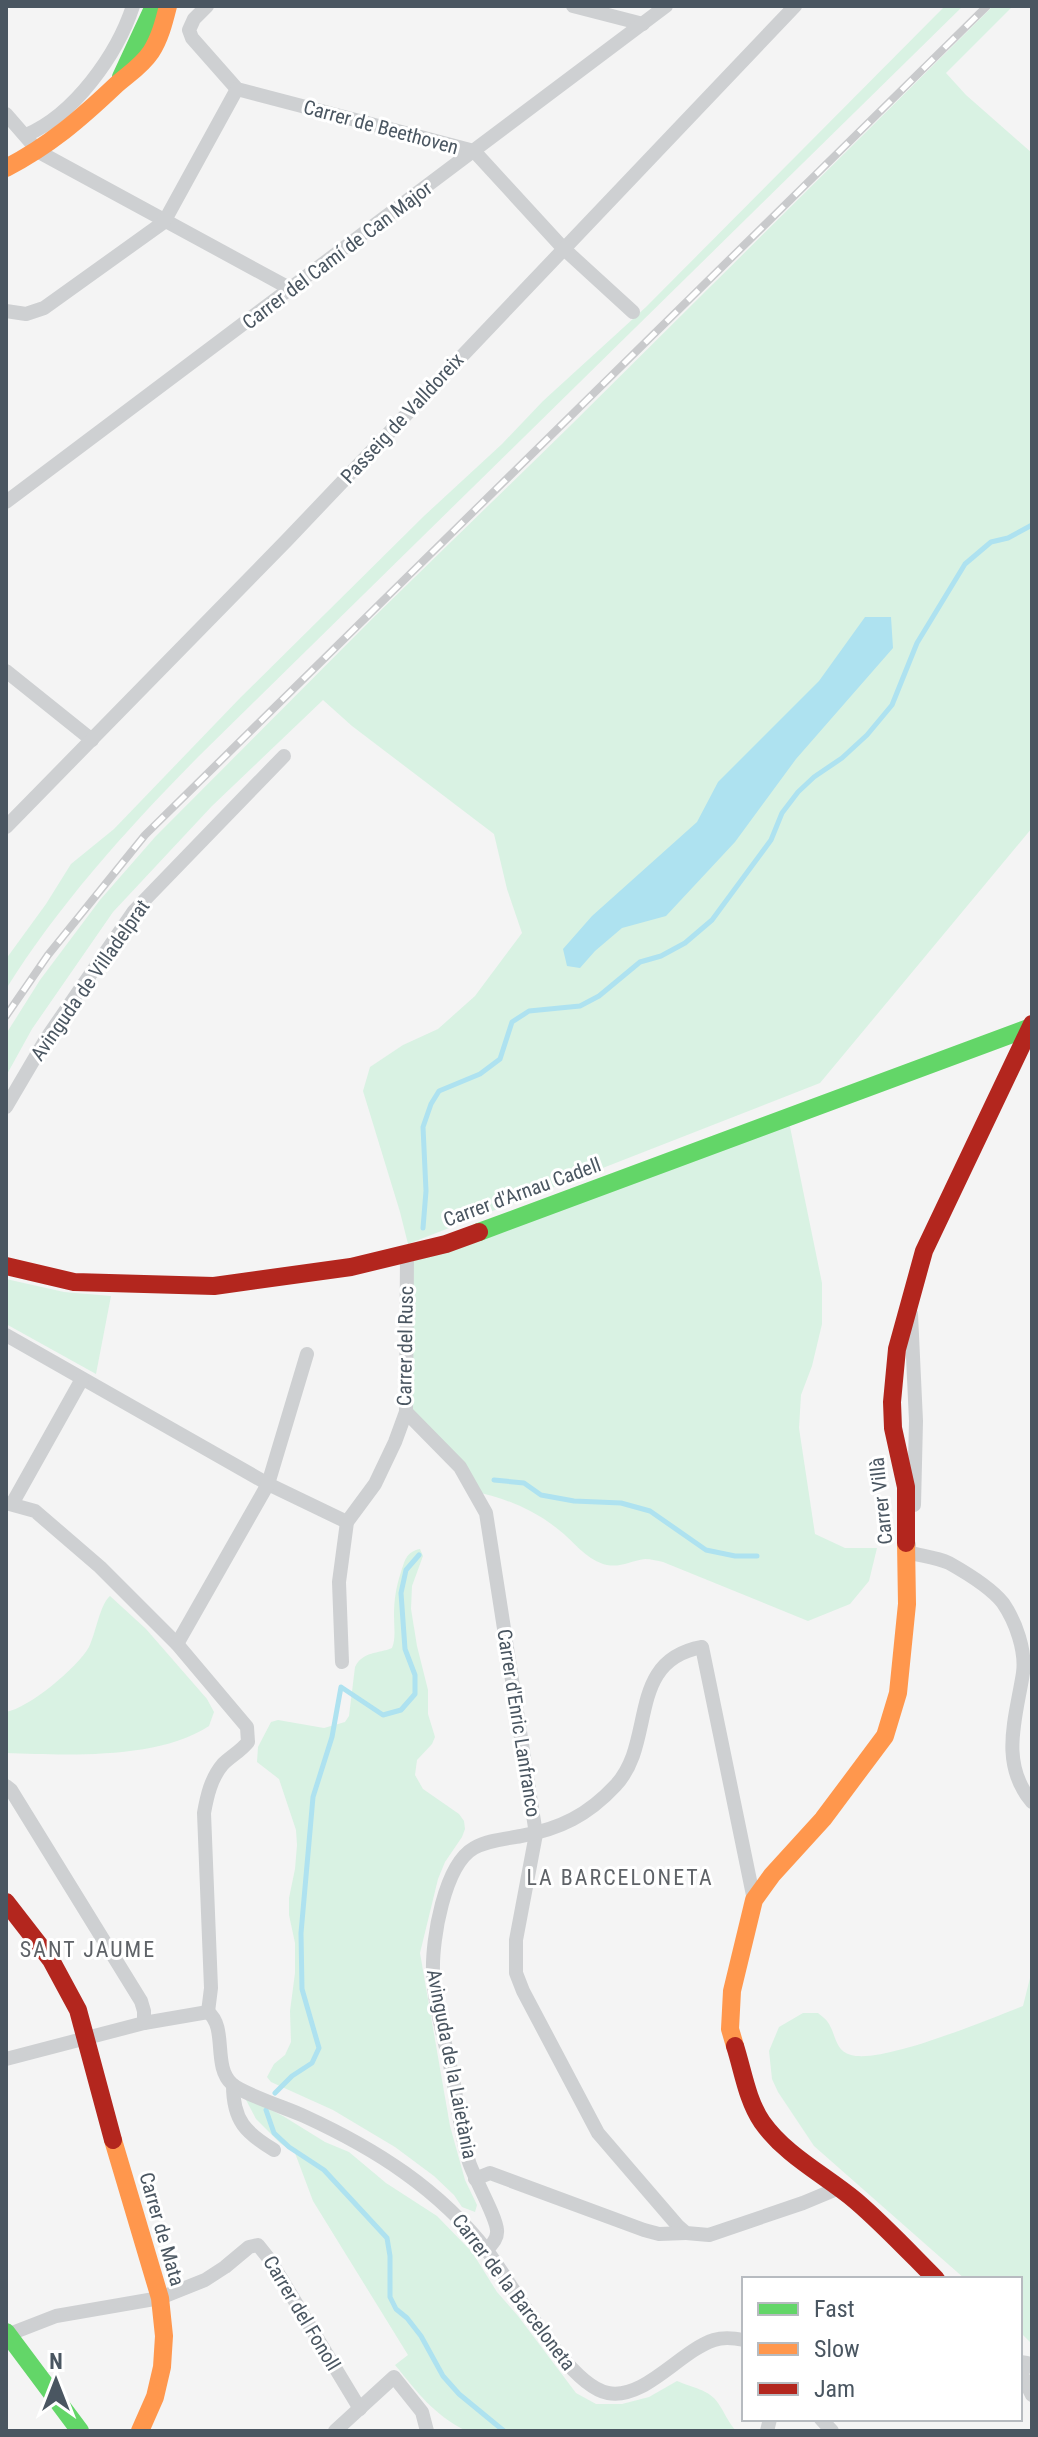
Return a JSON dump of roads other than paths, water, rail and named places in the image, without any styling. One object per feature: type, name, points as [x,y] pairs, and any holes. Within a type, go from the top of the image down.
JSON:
[{"type":"street","points":[[26,135],[52,123],[91,81],[123,34],[133,6]]},
{"type":"street","points":[[118,83],[154,6]]},
{"type":"street","points":[[163,27],[168,6]]},
{"type":"street","points":[[6,168],[65,135],[146,60],[175,6]]},
{"type":"street","points":[[6,311],[26,314],[44,308],[164,222],[237,89],[192,38],[189,30],[194,19],[207,6]]},
{"type":"street","points":[[573,6],[643,24]]},
{"type":"street","name":"Carrer del Camí de Can Major","points":[[6,502],[666,6]]},
{"type":"street","name":"Passeig de Valldoreix","points":[[6,827],[287,540],[795,6]]},
{"type":"street","name":"Carrer de Beethoven","points":[[237,89],[474,151],[563,248],[633,312]]},
{"type":"street","points":[[6,114],[39,152],[291,289]]},
{"type":"street","points":[[6,671],[92,740]]},
{"type":"street","name":"Avinguda de Villadelprat","points":[[6,1107],[46,1039],[134,911],[284,756]]},
{"type":"street","name":"Carrer d'Arnau Cadell","points":[[6,1266],[74,1282],[214,1286],[351,1267],[407,1254],[446,1244],[1031,1026]]},
{"type":"street","name":"Carrer Villà","points":[[754,1900],[772,1875],[823,1819],[885,1736],[898,1693],[907,1604],[906,1487],[893,1428],[897,1349],[930,1236],[1031,1026]]},
{"type":"street","name":"Carrer del Rusc","points":[[342,1662],[339,1582],[347,1522],[375,1484],[406,1412],[407,1254]]},
{"type":"street","points":[[6,1335],[268,1484],[347,1522]]},
{"type":"street","points":[[177,1644],[268,1484],[307,1354]]},
{"type":"street","points":[[82,1379],[9,1504],[35,1511],[100,1567],[177,1644],[247,1727],[249,1735],[244,1747],[216,1774],[206,1798],[211,1988],[208,2012]]},
{"type":"street","name":"Carrer d'Enric Lanfranco","points":[[406,1412],[460,1467],[486,1513],[536,1834],[516,1940],[519,1982],[598,2133],[686,2233]]},
{"type":"street","points":[[907,1552],[946,1562],[973,1578],[1003,1603],[1021,1640],[1024,1670]]},
{"type":"street","points":[[536,1834],[556,1829],[591,1809],[618,1784],[633,1758],[648,1694],[657,1673],[671,1658],[685,1650],[702,1647],[754,1900],[737,1964],[730,2029],[743,2075],[761,2120],[776,2138],[791,2153],[857,2202],[934,2277]]},
{"type":"street","points":[[1032,1647],[1015,1707],[1010,1749],[1015,1774],[1032,1802]]},
{"type":"street","points":[[6,1786],[141,2001],[144,2023]]},
{"type":"street","name":"Avinguda de la Laietània","points":[[486,2250],[494,2243],[497,2229],[466,2152],[434,1991],[435,1933],[449,1885],[470,1850],[495,1841],[536,1834]]},
{"type":"street","name":"Carrer de Mata","points":[[6,1902],[29,1929],[78,2010],[84,2040],[160,2298],[164,2336],[162,2367],[155,2397],[140,2431]]},
{"type":"street","points":[[6,2059],[144,2023],[208,2012]]},
{"type":"street","points":[[208,2012],[214,2018],[223,2070],[233,2085],[235,2109],[244,2129],[274,2150]]},
{"type":"street","name":"Carrer de la Barceloneta","points":[[233,2085],[352,2139],[396,2165],[444,2202],[486,2250],[520,2301],[582,2381],[606,2393],[630,2393],[713,2340],[742,2340]]},
{"type":"street","points":[[475,2179],[495,2174],[659,2234],[709,2235],[839,2188]]},
{"type":"street","name":"Carrer del Fonoll","points":[[7,2333],[56,2316],[160,2298],[217,2273],[254,2245],[260,2247],[360,2409]]},
{"type":"street","points":[[7,2333],[80,2431]]},
{"type":"street","points":[[1022,2375],[1032,2395]]},
{"type":"street","points":[[335,2431],[394,2377],[422,2412],[427,2431]]},
{"type":"water","points":[[865,617],[891,617],[893,648],[796,759],[735,842],[666,916],[622,928],[580,968],[567,966],[563,949],[592,916],[697,822],[718,782],[819,681]]},
{"type":"waterway","points":[[423,1228],[426,1191],[423,1127],[439,1091],[480,1074],[500,1059],[512,1022],[529,1011],[580,1006],[599,996],[640,962],[661,956],[685,943],[712,920],[771,840],[782,813],[798,792],[867,735],[892,705],[917,643],[965,564],[991,542],[1008,538],[1032,525]]},
{"type":"waterway","points":[[494,1480],[524,1483],[541,1495],[574,1501],[621,1503],[650,1511],[706,1550],[735,1556],[757,1556]]},
{"type":"waterway","points":[[275,2093],[292,2076],[312,2063],[319,2048],[302,1989],[301,1933],[313,1797],[332,1737],[341,1687],[383,1715],[401,1710],[415,1694],[415,1675],[405,1649],[401,1593],[406,1570],[419,1555]]},
{"type":"waterway","points":[[266,2110],[274,2133],[324,2170],[387,2238],[390,2297],[396,2309],[421,2336],[443,2376],[459,2394],[504,2431]]},
{"type":"railway","points":[[6,1016],[48,955],[145,835],[987,6]]},
{"type":"district","name":"LA BARCELONETA","points":[[620,1877]]},
{"type":"district","name":"SANT JAUME","points":[[88,1949]]}]
